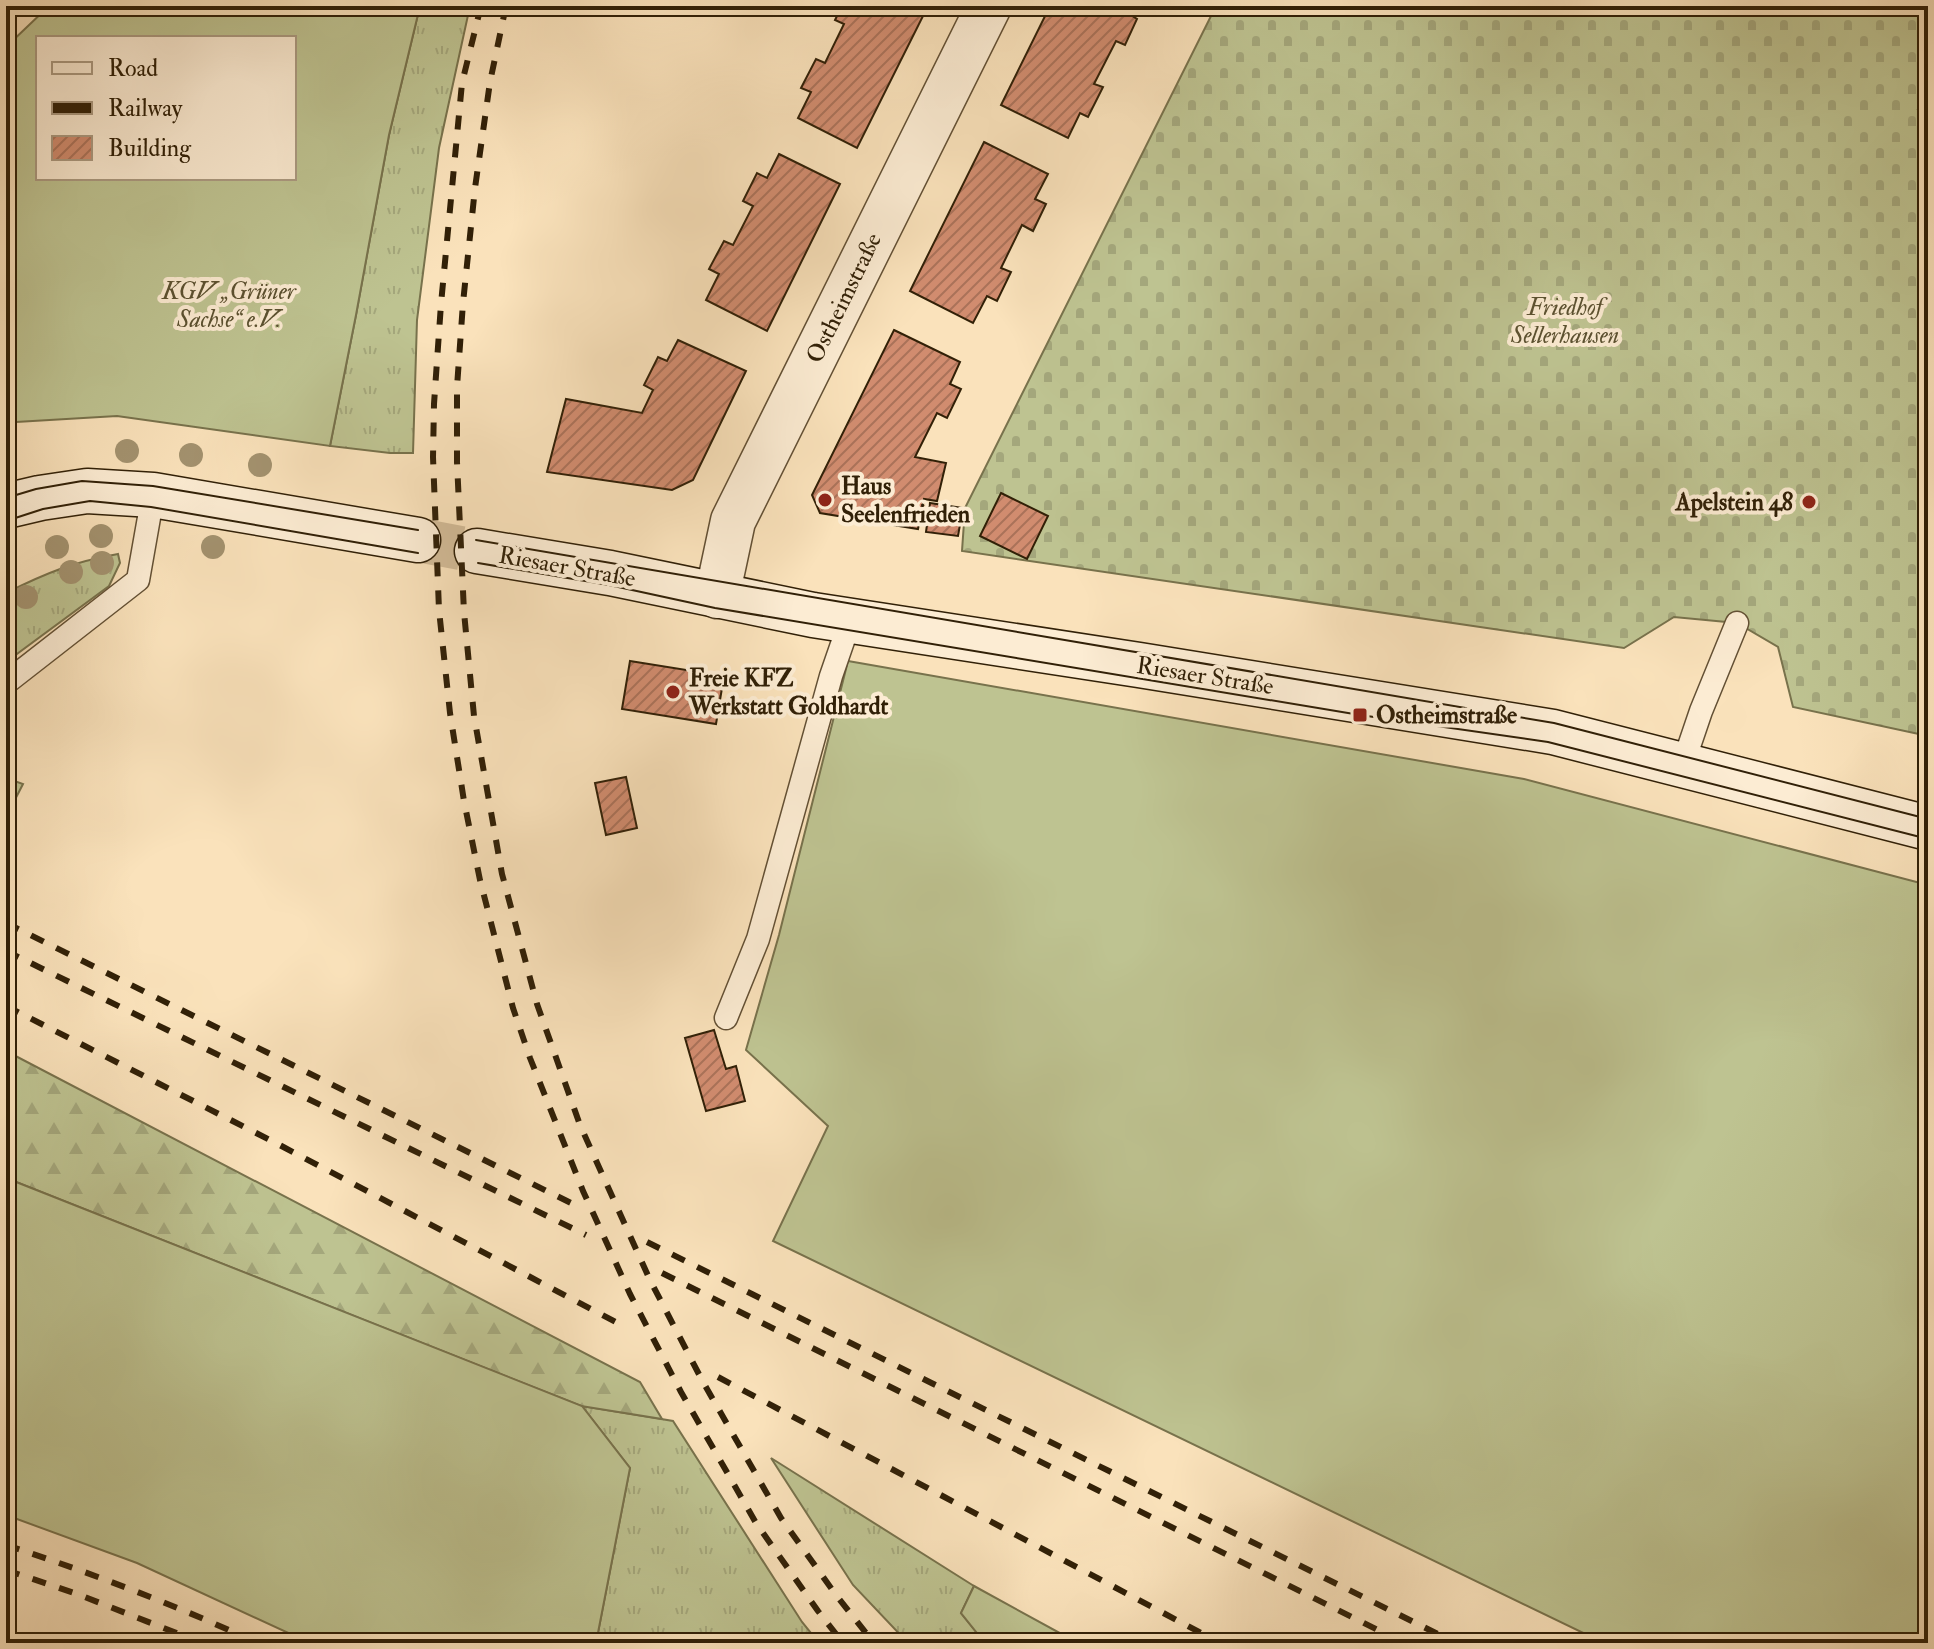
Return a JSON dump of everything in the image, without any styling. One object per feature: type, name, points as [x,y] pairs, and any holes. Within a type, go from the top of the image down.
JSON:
[{"type":"main road","name":"Ostheimstraße","points":[[717,596],[733,521],[989,6]]},
{"type":"main road","points":[[6,506],[87,491],[153,495],[418,540]]},
{"type":"main road","name":"Riesaer Straße","points":[[477,551],[610,573],[850,621],[1553,732],[1928,828]]},
{"type":"lane","points":[[6,683],[138,580],[153,495]]},
{"type":"lane","points":[[726,1018],[758,939],[831,676],[850,621]]},
{"type":"lane","points":[[1683,764],[1737,623]]},
{"type":"green space","name":"KGV „Grüner Sachse“ e.V.","points":[[49,6],[420,6],[389,135],[330,446],[117,416],[16,422],[6,427],[6,47]]},
{"type":"green space","points":[[420,6],[470,6],[439,148],[417,320],[413,453],[330,446],[389,135]]},
{"type":"green space","name":"Friedhof Sellerhausen","points":[[1216,6],[1928,6],[1928,736],[1793,707],[1778,647],[1737,623],[1674,617],[1624,648],[962,551],[965,508]]},
{"type":"green space","points":[[118,554],[120,563],[109,586],[6,662],[6,593],[60,569]]},
{"type":"green space","points":[[848,661],[1524,779],[1928,885],[1928,1643],[1604,1643],[773,1241],[828,1126],[746,1050],[779,935]]},
{"type":"green space","points":[[6,778],[23,784],[6,817]]},
{"type":"green space","points":[[6,1051],[640,1382],[662,1419],[581,1406],[6,1178]]},
{"type":"green space","points":[[6,1178],[582,1406],[630,1468],[596,1643],[310,1643],[137,1563],[6,1515]]},
{"type":"green space","points":[[582,1406],[673,1421],[802,1622],[819,1643],[596,1643],[630,1468]]},
{"type":"green space","points":[[771,1458],[974,1586],[961,1613],[985,1643],[908,1643],[853,1585]]},
{"type":"green space","points":[[974,1586],[1078,1643],[985,1643],[961,1613]]},
{"type":"building","points":[[842,6],[928,6],[857,148],[798,118],[811,92],[801,88],[816,59],[825,63],[844,24],[835,20]]},
{"type":"building","points":[[1050,6],[1133,6],[1129,14],[1137,19],[1125,45],[1116,41],[1094,84],[1103,87],[1088,117],[1080,113],[1068,138],[1001,105]]},
{"type":"building","points":[[1928,89],[1928,114],[1918,109]]},
{"type":"building","points":[[984,142],[1048,174],[1035,199],[1046,204],[1033,231],[1022,225],[1001,268],[1011,272],[997,301],[987,296],[973,323],[910,291]]},
{"type":"building","points":[[779,154],[840,184],[767,331],[706,300],[719,274],[709,269],[724,241],[733,245],[753,206],[743,201],[757,173],[767,178]]},
{"type":"building","points":[[894,330],[960,362],[950,384],[961,389],[947,418],[937,413],[915,457],[946,463],[937,501],[924,499],[918,529],[820,513],[812,495]]},
{"type":"building","points":[[678,340],[746,371],[693,480],[672,490],[547,472],[566,399],[642,413],[653,390],[644,385],[658,357],[667,361]]},
{"type":"building","points":[[1001,493],[1048,516],[1027,559],[980,536]]},
{"type":"building","points":[[930,503],[963,508],[958,536],[926,532]]},
{"type":"building","name":"Freie KFZ Werkstatt Goldhardt","points":[[630,661],[724,676],[716,724],[622,709]]},
{"type":"building","points":[[626,777],[637,828],[606,835],[595,783]]},
{"type":"building","points":[[714,1030],[726,1069],[736,1066],[745,1101],[706,1111],[685,1038]]},
{"type":"tunnel","points":[[418,540],[477,551]]},
{"type":"tram line","points":[[6,498],[82,481],[153,486],[418,530]]},
{"type":"tram line","points":[[6,521],[43,509],[90,501],[151,507],[418,553]]},
{"type":"tram line","points":[[476,540],[1554,723],[1928,819]]},
{"type":"tram line","points":[[478,563],[609,585],[715,608],[1360,715],[1548,742],[1928,839]]},
{"type":"railway","points":[[481,6],[462,83],[441,304],[433,457],[439,610],[450,713],[480,880],[513,1008],[530,1058],[583,1191],[630,1294],[681,1392],[756,1523],[843,1643]]},
{"type":"railway","points":[[506,6],[490,82],[475,188],[457,387],[464,612],[474,716],[502,874],[537,1004],[580,1125],[650,1280],[703,1382],[781,1518],[874,1643]]},
{"type":"railway","points":[[6,923],[573,1204]]},
{"type":"railway","points":[[6,951],[586,1235]]},
{"type":"railway","points":[[6,1006],[272,1141],[627,1328]]},
{"type":"railway","points":[[647,1242],[1456,1643]]},
{"type":"railway","points":[[662,1273],[1404,1643]]},
{"type":"railway","points":[[718,1377],[1220,1643]]},
{"type":"railway","points":[[6,1545],[133,1590],[257,1643]]},
{"type":"railway","points":[[6,1570],[202,1643]]},
{"type":"place","name":"Haus Seelenfrieden","points":[[825,500]]},
{"type":"place","name":"Apelstein 48","points":[[1809,502]]},
{"type":"place","name":"Freie KFZ Werkstatt Goldhardt","points":[[673,692]]},
{"type":"place","name":"Ostheimstraße","points":[[1360,715]]}]
